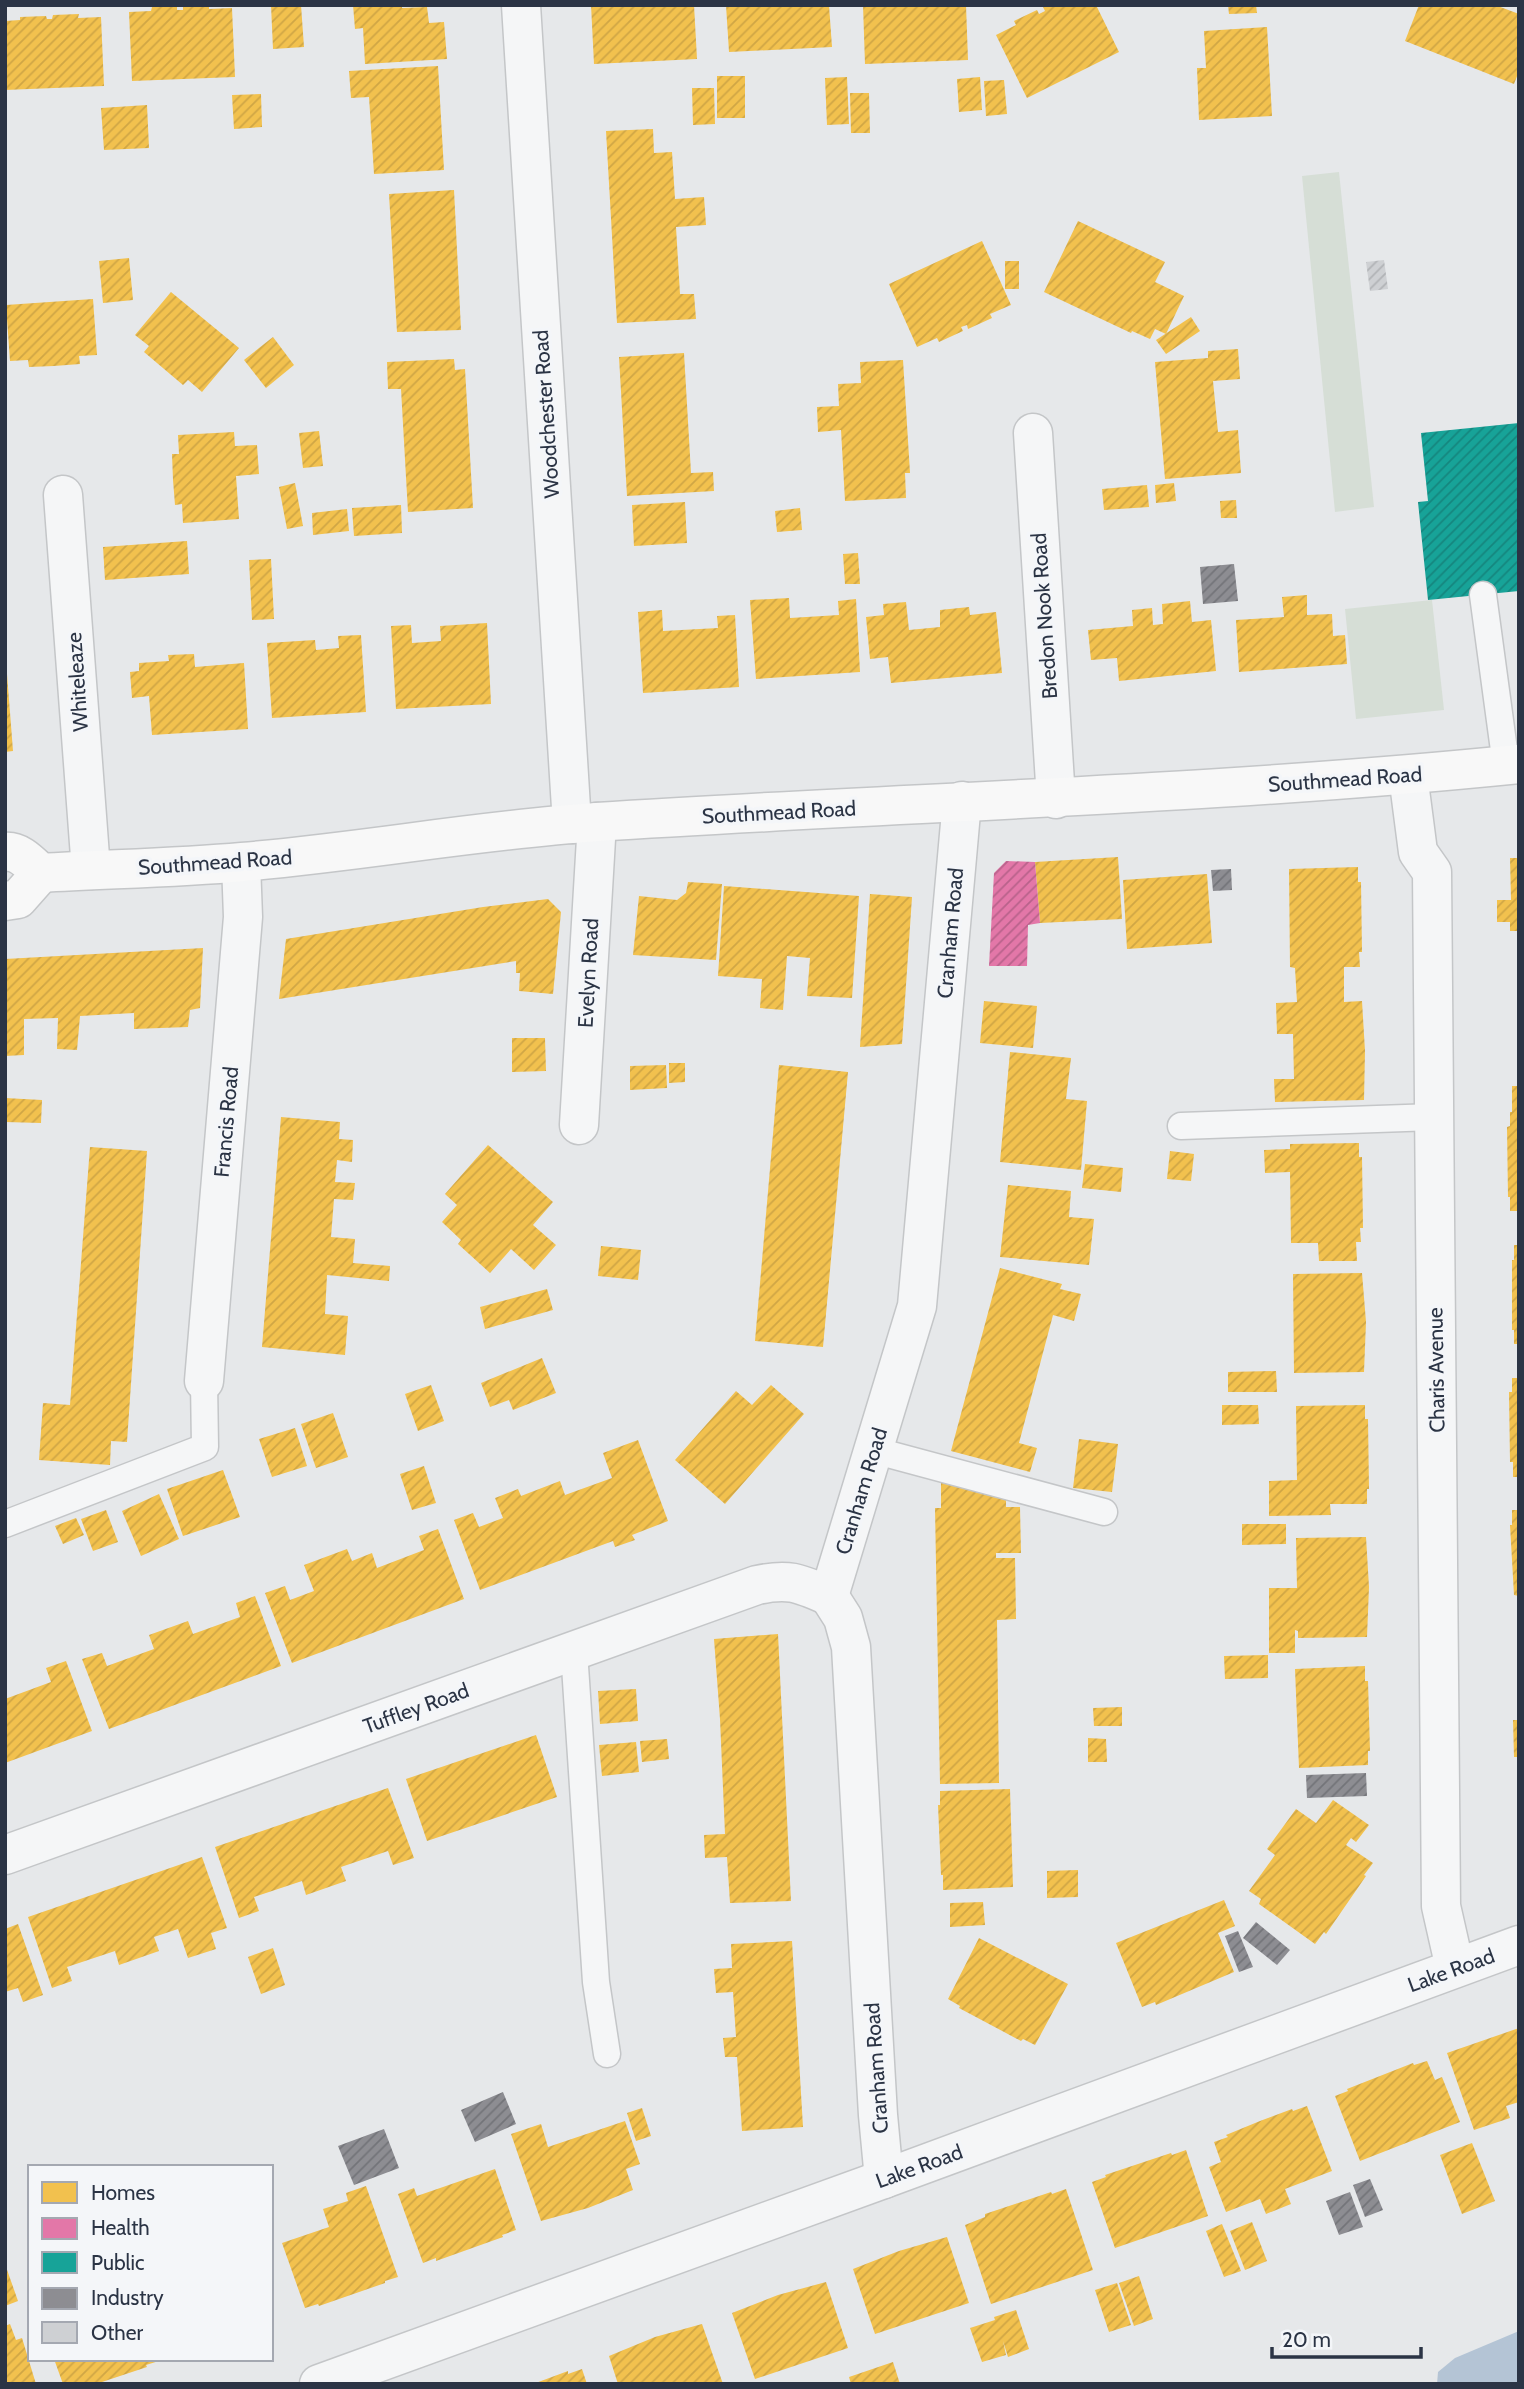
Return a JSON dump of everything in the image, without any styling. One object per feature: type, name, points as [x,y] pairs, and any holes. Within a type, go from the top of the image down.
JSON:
[{"type":"main road","name":"Southmead Road","points":[[41,873],[242,863],[585,823],[962,801],[1056,799],[1408,775],[1512,765]]},
{"type":"main road","points":[[5,852],[18,854],[41,873],[18,898],[5,901]]},
{"type":"street","name":"Woodchester Road","points":[[520,5],[585,823]]},
{"type":"street","name":"Bredon Nook Road","points":[[1033,433],[1056,799]]},
{"type":"street","name":"Whiteleaze","points":[[64,495],[91,870]]},
{"type":"street","name":"Charis Avenue","points":[[1408,775],[1418,852],[1432,872],[1441,1906],[1455,1968]]},
{"type":"street","name":"Cranham Road","points":[[884,2179],[851,1647],[843,1618],[829,1596],[917,1306],[962,801]]},
{"type":"street","name":"Evelyn Road","points":[[579,1125],[585,823]]},
{"type":"street","name":"Francis Road","points":[[204,1381],[243,917],[242,863]]},
{"type":"street","name":"Tuffley Road","points":[[5,1855],[757,1586],[781,1580],[803,1585],[829,1596]]},
{"type":"street","name":"Lake Road","points":[[319,2384],[1519,1945]]},
{"type":"lane","points":[[1483,595],[1512,765]]},
{"type":"lane","points":[[1181,1126],[1434,1117]]},
{"type":"lane","points":[[5,1524],[205,1447],[204,1381]]},
{"type":"lane","points":[[873,1450],[1104,1512]]},
{"type":"lane","points":[[574,1651],[596,1982],[607,2054]]},
{"type":"shaded area","points":[[1339,172],[1374,507],[1335,512],[1302,176]]},
{"type":"shaded area","points":[[1432,600],[1444,710],[1356,719],[1345,609]]},
{"type":"water","points":[[1519,2331],[1519,2384],[1437,2384],[1438,2372],[1455,2358]]},
{"type":"building: Homes","points":[[177,5],[177,10],[183,10],[183,5],[209,5],[209,9],[232,8],[235,77],[132,81],[129,12],[151,11],[152,7]]},
{"type":"building: Homes","points":[[271,5],[301,5],[304,47],[273,49]]},
{"type":"building: Homes","points":[[353,5],[427,7],[429,23],[444,22],[447,59],[365,64],[363,28],[355,29]]},
{"type":"building: Homes","points":[[591,5],[694,5],[697,59],[594,64]]},
{"type":"building: Homes","points":[[726,5],[829,5],[832,47],[729,52]]},
{"type":"building: Homes","points":[[863,5],[966,5],[968,60],[865,64]]},
{"type":"building: Homes","points":[[1096,5],[1119,52],[1027,98],[996,35],[1016,25],[1014,21],[1037,10],[1039,14],[1045,11],[1043,7]]},
{"type":"building: Homes","points":[[1228,5],[1256,5],[1257,13],[1229,14]]},
{"type":"building: Homes","points":[[1419,5],[1495,5],[1519,14],[1519,71],[1514,84],[1405,41]]},
{"type":"building: Homes","points":[[79,14],[78,18],[101,17],[104,86],[5,90],[5,21],[20,20],[20,17],[46,16],[47,19],[52,19],[53,15]]},
{"type":"building: Homes","points":[[1267,27],[1272,116],[1199,120],[1197,68],[1206,68],[1204,31]]},
{"type":"building: Homes","points":[[438,66],[444,170],[374,174],[369,97],[351,98],[349,71]]},
{"type":"building: Homes","points":[[717,76],[745,76],[745,118],[717,118]]},
{"type":"building: Homes","points":[[847,77],[849,124],[827,125],[825,78]]},
{"type":"building: Homes","points":[[980,77],[982,110],[959,112],[957,79]]},
{"type":"building: Homes","points":[[1004,80],[1007,114],[986,116],[984,81]]},
{"type":"building: Homes","points":[[692,88],[714,88],[715,124],[693,125]]},
{"type":"building: Homes","points":[[850,93],[869,93],[870,133],[851,133]]},
{"type":"building: Homes","points":[[261,94],[262,127],[234,129],[232,95]]},
{"type":"building: Homes","points":[[147,105],[149,148],[104,150],[101,108]]},
{"type":"building: Homes","points":[[653,129],[654,153],[672,152],[675,199],[704,197],[706,225],[676,227],[680,294],[694,294],[696,319],[617,323],[606,131]]},
{"type":"building: Homes","points":[[454,190],[461,330],[397,332],[389,194]]},
{"type":"building: Homes","points":[[1078,221],[1165,262],[1155,282],[1184,296],[1166,334],[1155,329],[1150,339],[1132,331],[1131,333],[1044,292]]},
{"type":"building: Homes","points":[[982,241],[1011,305],[990,314],[992,318],[968,329],[967,325],[961,327],[963,331],[939,342],[937,338],[917,347],[889,284]]},
{"type":"building: Homes","points":[[129,258],[133,300],[103,303],[99,261]]},
{"type":"building: Homes","points":[[1005,261],[1019,261],[1019,289],[1005,289]]},
{"type":"building: Homes","points":[[171,292],[239,348],[202,392],[188,380],[183,385],[144,352],[149,346],[135,335]]},
{"type":"building: Homes","points":[[93,299],[97,355],[79,356],[80,364],[54,366],[29,367],[28,360],[10,361],[6,305]]},
{"type":"building: Homes","points":[[1191,317],[1200,331],[1166,354],[1156,340]]},
{"type":"building: Homes","points":[[273,337],[294,365],[266,388],[244,360]]},
{"type":"building: Homes","points":[[1238,349],[1240,379],[1213,381],[1218,432],[1238,430],[1241,473],[1165,479],[1155,362],[1208,358],[1208,351]]},
{"type":"building: Homes","points":[[684,353],[691,473],[713,472],[714,491],[627,496],[619,357]]},
{"type":"building: Homes","points":[[454,359],[455,370],[465,369],[473,508],[408,512],[401,389],[388,389],[387,362]]},
{"type":"building: Homes","points":[[903,360],[910,473],[905,473],[906,498],[845,501],[841,430],[818,432],[817,407],[839,406],[838,384],[861,383],[860,362]]},
{"type":"building: Homes","points":[[319,431],[323,466],[303,468],[299,433]]},
{"type":"building: Homes","points":[[234,432],[235,446],[257,445],[259,474],[236,476],[239,519],[183,523],[182,504],[175,505],[173,480],[172,454],[179,454],[178,435]]},
{"type":"building: Homes","points":[[295,483],[303,526],[287,529],[279,487]]},
{"type":"building: Homes","points":[[1174,483],[1176,501],[1156,503],[1155,485]]},
{"type":"building: Homes","points":[[1147,485],[1149,507],[1104,510],[1102,489]]},
{"type":"building: Homes","points":[[1236,500],[1237,518],[1221,518],[1220,501]]},
{"type":"building: Homes","points":[[685,502],[687,543],[634,546],[632,505]]},
{"type":"building: Homes","points":[[401,505],[402,533],[354,536],[352,508]]},
{"type":"building: Homes","points":[[800,508],[802,530],[777,532],[775,511]]},
{"type":"building: Homes","points":[[347,509],[349,531],[313,535],[312,513]]},
{"type":"building: Homes","points":[[187,541],[189,574],[105,580],[103,547]]},
{"type":"building: Homes","points":[[858,553],[860,584],[845,584],[843,554]]},
{"type":"building: Homes","points":[[271,559],[274,619],[252,620],[249,560]]},
{"type":"building: Homes","points":[[1307,595],[1307,615],[1332,614],[1333,636],[1345,635],[1347,664],[1239,672],[1236,620],[1284,617],[1282,597]]},
{"type":"building: Homes","points":[[789,598],[790,618],[839,615],[838,601],[856,599],[860,672],[756,679],[750,600]]},
{"type":"building: Homes","points":[[1190,601],[1192,622],[1211,620],[1216,671],[1119,681],[1117,658],[1091,660],[1088,630],[1133,626],[1132,610],[1152,608],[1153,625],[1163,624],[1162,604]]},
{"type":"building: Homes","points":[[906,602],[909,630],[940,627],[940,610],[969,607],[970,615],[996,612],[1002,673],[891,683],[888,657],[870,659],[866,617],[884,615],[883,604]]},
{"type":"building: Homes","points":[[662,610],[663,631],[718,628],[717,616],[735,615],[739,687],[643,693],[638,612]]},
{"type":"building: Homes","points":[[487,623],[491,704],[396,709],[391,626],[411,625],[412,643],[441,641],[440,626]]},
{"type":"building: Homes","points":[[361,635],[366,712],[272,718],[267,643],[315,640],[316,650],[339,648],[338,636]]},
{"type":"building: Homes","points":[[194,654],[195,667],[244,663],[248,729],[152,735],[149,696],[132,698],[130,672],[139,671],[139,663],[169,661],[168,655]]},
{"type":"building: Homes","points":[[5,674],[13,751],[5,752]]},
{"type":"building: Homes","points":[[1118,857],[1122,919],[1040,923],[1035,862]]},
{"type":"building: Homes","points":[[1510,858],[1519,858],[1519,931],[1510,931],[1510,922],[1497,922],[1497,900],[1511,900]]},
{"type":"building: Homes","points":[[1358,867],[1358,882],[1361,882],[1362,952],[1359,952],[1360,967],[1344,967],[1344,1002],[1362,1001],[1364,1100],[1275,1102],[1274,1079],[1294,1079],[1293,1034],[1277,1034],[1276,1003],[1297,1002],[1295,968],[1290,967],[1289,869]]},
{"type":"building: Homes","points":[[1207,874],[1212,943],[1127,949],[1123,880]]},
{"type":"building: Homes","points":[[688,882],[722,884],[716,960],[633,955],[639,896],[677,900],[686,893]]},
{"type":"building: Homes","points":[[724,886],[859,896],[852,998],[807,996],[810,958],[787,956],[783,1010],[760,1008],[762,979],[718,976]]},
{"type":"building: Homes","points":[[870,894],[912,897],[902,1044],[860,1047]]},
{"type":"building: Homes","points":[[548,899],[561,912],[553,994],[519,991],[520,973],[516,973],[516,961],[279,999],[286,939]]},
{"type":"building: Homes","points":[[203,948],[200,1008],[190,1010],[188,1027],[134,1029],[134,1013],[80,1016],[77,1050],[57,1049],[58,1018],[24,1019],[24,1055],[5,1056],[5,959]]},
{"type":"building: Homes","points":[[984,1001],[1037,1006],[1033,1048],[980,1043]]},
{"type":"building: Homes","points":[[512,1038],[545,1038],[546,1071],[512,1072]]},
{"type":"building: Homes","points":[[1010,1052],[1071,1058],[1066,1099],[1087,1101],[1081,1170],[1000,1162]]},
{"type":"building: Homes","points":[[669,1063],[685,1063],[685,1082],[669,1083]]},
{"type":"building: Homes","points":[[666,1065],[667,1088],[630,1090],[630,1066]]},
{"type":"building: Homes","points":[[779,1065],[848,1072],[823,1347],[755,1341]]},
{"type":"building: Homes","points":[[1512,1086],[1519,1086],[1519,1211],[1510,1211],[1508,1197],[1507,1127],[1510,1126],[1512,1112]]},
{"type":"building: Homes","points":[[5,1098],[42,1100],[41,1123],[5,1122]]},
{"type":"building: Homes","points":[[281,1117],[340,1122],[339,1139],[353,1140],[352,1162],[337,1160],[335,1182],[355,1183],[353,1200],[334,1199],[331,1237],[355,1239],[353,1263],[390,1266],[389,1281],[327,1275],[325,1314],[348,1316],[345,1355],[262,1347]]},
{"type":"building: Homes","points":[[1359,1143],[1359,1157],[1362,1157],[1363,1228],[1360,1228],[1361,1242],[1356,1242],[1357,1261],[1319,1261],[1318,1243],[1291,1243],[1290,1172],[1265,1173],[1264,1150],[1290,1149],[1290,1144]]},
{"type":"building: Homes","points":[[488,1145],[553,1202],[533,1225],[556,1245],[534,1270],[511,1249],[490,1273],[458,1244],[461,1240],[442,1222],[457,1205],[445,1194]]},
{"type":"building: Homes","points":[[90,1147],[147,1151],[127,1442],[111,1441],[110,1465],[39,1460],[43,1403],[70,1405]]},
{"type":"building: Homes","points":[[1170,1151],[1194,1154],[1191,1181],[1167,1179]]},
{"type":"building: Homes","points":[[1085,1164],[1123,1168],[1121,1192],[1082,1188]]},
{"type":"building: Homes","points":[[1008,1185],[1071,1191],[1069,1217],[1094,1219],[1089,1265],[1000,1257]]},
{"type":"building: Homes","points":[[1514,1245],[1519,1245],[1519,1344],[1514,1344],[1512,1330]]},
{"type":"building: Homes","points":[[601,1246],[641,1250],[638,1280],[598,1276]]},
{"type":"building: Homes","points":[[1000,1268],[1062,1284],[1060,1289],[1081,1294],[1074,1321],[1053,1315],[1019,1443],[1037,1448],[1030,1472],[951,1451]]},
{"type":"building: Homes","points":[[1362,1273],[1366,1322],[1364,1372],[1294,1373],[1293,1274]]},
{"type":"building: Homes","points":[[547,1289],[553,1310],[485,1329],[480,1307]]},
{"type":"building: Homes","points":[[542,1358],[556,1393],[513,1410],[509,1400],[490,1407],[481,1383]]},
{"type":"building: Homes","points":[[1276,1371],[1277,1392],[1228,1392],[1228,1372]]},
{"type":"building: Homes","points":[[1512,1378],[1519,1378],[1519,1477],[1513,1477],[1513,1462],[1510,1462],[1509,1392],[1512,1392]]},
{"type":"building: Homes","points":[[431,1385],[444,1421],[418,1431],[405,1394]]},
{"type":"building: Homes","points":[[771,1385],[804,1414],[725,1504],[675,1460],[736,1391],[752,1405]]},
{"type":"building: Homes","points":[[1222,1405],[1258,1405],[1259,1424],[1222,1425]]},
{"type":"building: Homes","points":[[1365,1405],[1365,1419],[1368,1419],[1367,1504],[1330,1504],[1331,1515],[1269,1516],[1269,1481],[1297,1480],[1296,1406]]},
{"type":"building: Homes","points":[[333,1413],[348,1457],[316,1468],[301,1424]]},
{"type":"building: Homes","points":[[295,1428],[307,1466],[272,1477],[259,1439]]},
{"type":"building: Homes","points":[[1079,1439],[1118,1444],[1112,1492],[1073,1488]]},
{"type":"building: Homes","points":[[638,1440],[668,1521],[632,1535],[635,1540],[615,1547],[613,1541],[480,1590],[454,1520],[473,1513],[479,1527],[503,1518],[495,1498],[518,1489],[521,1496],[560,1481],[565,1495],[612,1478],[603,1453]]},
{"type":"building: Homes","points":[[424,1466],[436,1503],[412,1510],[400,1474]]},
{"type":"building: Homes","points":[[223,1470],[240,1517],[183,1536],[167,1489]]},
{"type":"building: Homes","points":[[941,1482],[1006,1500],[1006,1507],[1020,1507],[1021,1553],[996,1553],[996,1558],[1015,1558],[1016,1619],[997,1620],[999,1783],[940,1784],[935,1508],[941,1508]]},
{"type":"building: Homes","points":[[159,1494],[179,1539],[141,1556],[122,1511]]},
{"type":"building: Homes","points":[[106,1510],[118,1542],[93,1551],[81,1519]]},
{"type":"building: Homes","points":[[1512,1510],[1519,1510],[1519,1596],[1514,1595],[1510,1525]]},
{"type":"building: Homes","points":[[76,1518],[84,1535],[63,1544],[55,1526]]},
{"type":"building: Homes","points":[[1242,1524],[1286,1524],[1286,1544],[1242,1545]]},
{"type":"building: Homes","points":[[438,1529],[464,1599],[292,1663],[265,1593],[285,1586],[290,1600],[314,1591],[304,1565],[347,1549],[352,1561],[372,1553],[377,1568],[424,1550],[419,1536]]},
{"type":"building: Homes","points":[[1366,1537],[1369,1587],[1367,1637],[1298,1638],[1298,1631],[1295,1630],[1295,1653],[1269,1653],[1269,1588],[1297,1588],[1296,1538]]},
{"type":"building: Homes","points":[[255,1596],[281,1666],[109,1729],[82,1659],[102,1653],[107,1666],[154,1649],[149,1635],[188,1621],[193,1634],[240,1617],[236,1603]]},
{"type":"building: Homes","points":[[778,1634],[791,1901],[730,1903],[727,1857],[705,1858],[704,1835],[725,1834],[714,1639]]},
{"type":"building: Homes","points":[[1268,1655],[1268,1678],[1225,1679],[1224,1656]]},
{"type":"building: Homes","points":[[66,1661],[92,1731],[5,1763],[5,1699],[51,1682],[46,1668]]},
{"type":"building: Homes","points":[[1365,1666],[1365,1681],[1368,1681],[1368,1765],[1299,1768],[1295,1669]]},
{"type":"building: Homes","points":[[636,1689],[638,1721],[600,1724],[598,1691]]},
{"type":"building: Homes","points":[[1122,1707],[1122,1726],[1094,1726],[1093,1708]]},
{"type":"building: Homes","points":[[1513,1720],[1519,1720],[1519,1757],[1514,1757]]},
{"type":"building: Homes","points":[[536,1735],[557,1797],[427,1841],[406,1779]]},
{"type":"building: Homes","points":[[1088,1738],[1106,1739],[1107,1762],[1088,1762]]},
{"type":"building: Homes","points":[[667,1739],[669,1759],[642,1762],[640,1741]]},
{"type":"building: Homes","points":[[636,1742],[639,1772],[602,1776],[599,1745]]},
{"type":"building: Homes","points":[[388,1788],[414,1858],[393,1865],[388,1851],[341,1867],[346,1881],[306,1895],[302,1881],[254,1897],[259,1911],[239,1918],[215,1847]]},
{"type":"building: Homes","points":[[1010,1789],[1013,1887],[943,1890],[938,1805],[940,1791]]},
{"type":"building: Homes","points":[[1333,1800],[1369,1825],[1356,1842],[1351,1838],[1346,1845],[1373,1863],[1326,1934],[1324,1932],[1315,1944],[1259,1904],[1261,1899],[1249,1891],[1275,1855],[1267,1849],[1296,1809],[1316,1823]]},
{"type":"building: Homes","points":[[202,1857],[227,1928],[211,1933],[216,1949],[188,1958],[178,1929],[154,1937],[159,1951],[119,1965],[115,1951],[67,1967],[72,1981],[52,1988],[28,1917]]},
{"type":"building: Homes","points":[[1078,1870],[1078,1897],[1047,1898],[1047,1871]]},
{"type":"building: Homes","points":[[1224,1900],[1235,1926],[1218,1933],[1234,1972],[1156,2005],[1155,2002],[1142,2007],[1116,1943]]},
{"type":"building: Homes","points":[[983,1902],[985,1925],[950,1927],[950,1903]]},
{"type":"building: Homes","points":[[18,1924],[43,1995],[23,2002],[18,1988],[5,1992],[5,1929]]},
{"type":"building: Homes","points":[[979,1938],[1068,1984],[1035,2045],[1023,2039],[1021,2041],[959,2008],[960,2006],[948,1999]]},
{"type":"building: Homes","points":[[792,1941],[803,2127],[742,2131],[737,2057],[725,2057],[723,2038],[736,2037],[733,1992],[716,1993],[714,1969],[732,1968],[731,1944]]},
{"type":"building: Homes","points":[[273,1948],[285,1985],[261,1994],[248,1957]]},
{"type":"building: Homes","points":[[1519,2028],[1519,2102],[1506,2106],[1510,2118],[1474,2130],[1447,2053]]},
{"type":"building: Homes","points":[[1427,2061],[1435,2080],[1442,2077],[1460,2122],[1360,2161],[1335,2096],[1413,2063],[1414,2065]]},
{"type":"building: Homes","points":[[1307,2106],[1332,2171],[1285,2189],[1291,2204],[1266,2214],[1260,2199],[1226,2212],[1209,2167],[1221,2162],[1214,2142],[1260,2121]]},
{"type":"building: Homes","points":[[642,2108],[651,2136],[636,2141],[627,2113]]},
{"type":"building: Homes","points":[[625,2121],[640,2164],[626,2169],[633,2190],[588,2208],[541,2221],[511,2134],[541,2124],[548,2147]]},
{"type":"building: Homes","points":[[1472,2143],[1495,2201],[1462,2214],[1440,2155]]},
{"type":"building: Homes","points":[[1186,2150],[1208,2216],[1115,2248],[1092,2182],[1106,2177],[1105,2175]]},
{"type":"building: Homes","points":[[495,2169],[516,2230],[436,2261],[436,2258],[423,2263],[398,2194],[414,2188],[417,2196]]},
{"type":"building: Homes","points":[[366,2186],[398,2277],[319,2306],[318,2304],[305,2308],[282,2243],[329,2227],[323,2209],[348,2201],[346,2193]]},
{"type":"building: Homes","points":[[1066,2189],[1093,2270],[991,2304],[965,2225],[985,2217],[985,2214]]},
{"type":"building: Homes","points":[[1252,2222],[1267,2261],[1245,2270],[1230,2231]]},
{"type":"building: Homes","points":[[1222,2224],[1241,2271],[1224,2277],[1206,2231]]},
{"type":"building: Homes","points":[[947,2237],[969,2303],[875,2334],[853,2269],[899,2251]]},
{"type":"building: Homes","points":[[5,2264],[18,2301],[5,2306]]},
{"type":"building: Homes","points":[[1139,2276],[1153,2319],[1134,2326],[1119,2283]]},
{"type":"building: Homes","points":[[826,2282],[848,2348],[755,2379],[732,2313],[778,2295]]},
{"type":"building: Homes","points":[[1117,2283],[1131,2325],[1109,2332],[1095,2290]]},
{"type":"building: Homes","points":[[1016,2310],[1029,2349],[1008,2357],[1003,2341],[1006,2355],[982,2362],[970,2328]]},
{"type":"building: Homes","points":[[10,2324],[16,2340],[22,2338],[36,2384],[5,2384],[5,2326]]},
{"type":"building: Homes","points":[[702,2324],[723,2384],[618,2384],[609,2356],[655,2337]]},
{"type":"building: Homes","points":[[55,2361],[159,2361],[96,2384],[63,2384]]},
{"type":"building: Homes","points":[[893,2362],[900,2384],[851,2384],[849,2377]]},
{"type":"building: Homes","points":[[582,2369],[587,2384],[533,2384],[568,2371],[568,2374]]},
{"type":"building: Health","points":[[1006,861],[1035,862],[1040,923],[1028,925],[1027,966],[989,966],[994,873]]},
{"type":"building: Public","points":[[1519,423],[1519,591],[1428,600],[1418,502],[1428,501],[1421,433]]},
{"type":"building: Industry","points":[[1234,564],[1238,601],[1203,604],[1200,567]]},
{"type":"building: Industry","points":[[1231,869],[1232,890],[1213,891],[1211,870]]},
{"type":"building: Industry","points":[[1366,1773],[1367,1796],[1307,1798],[1306,1775]]},
{"type":"building: Industry","points":[[1256,1922],[1290,1950],[1277,1965],[1243,1938]]},
{"type":"building: Industry","points":[[1238,1931],[1253,1967],[1239,1972],[1225,1936]]},
{"type":"building: Industry","points":[[503,2092],[516,2124],[475,2142],[461,2110]]},
{"type":"building: Industry","points":[[384,2129],[399,2168],[354,2185],[338,2146]]},
{"type":"building: Industry","points":[[1370,2179],[1383,2210],[1365,2217],[1353,2185]]},
{"type":"building: Industry","points":[[1350,2192],[1363,2227],[1339,2235],[1326,2201]]},
{"type":"building: Other","points":[[1384,260],[1388,289],[1370,291],[1366,262]]}]
